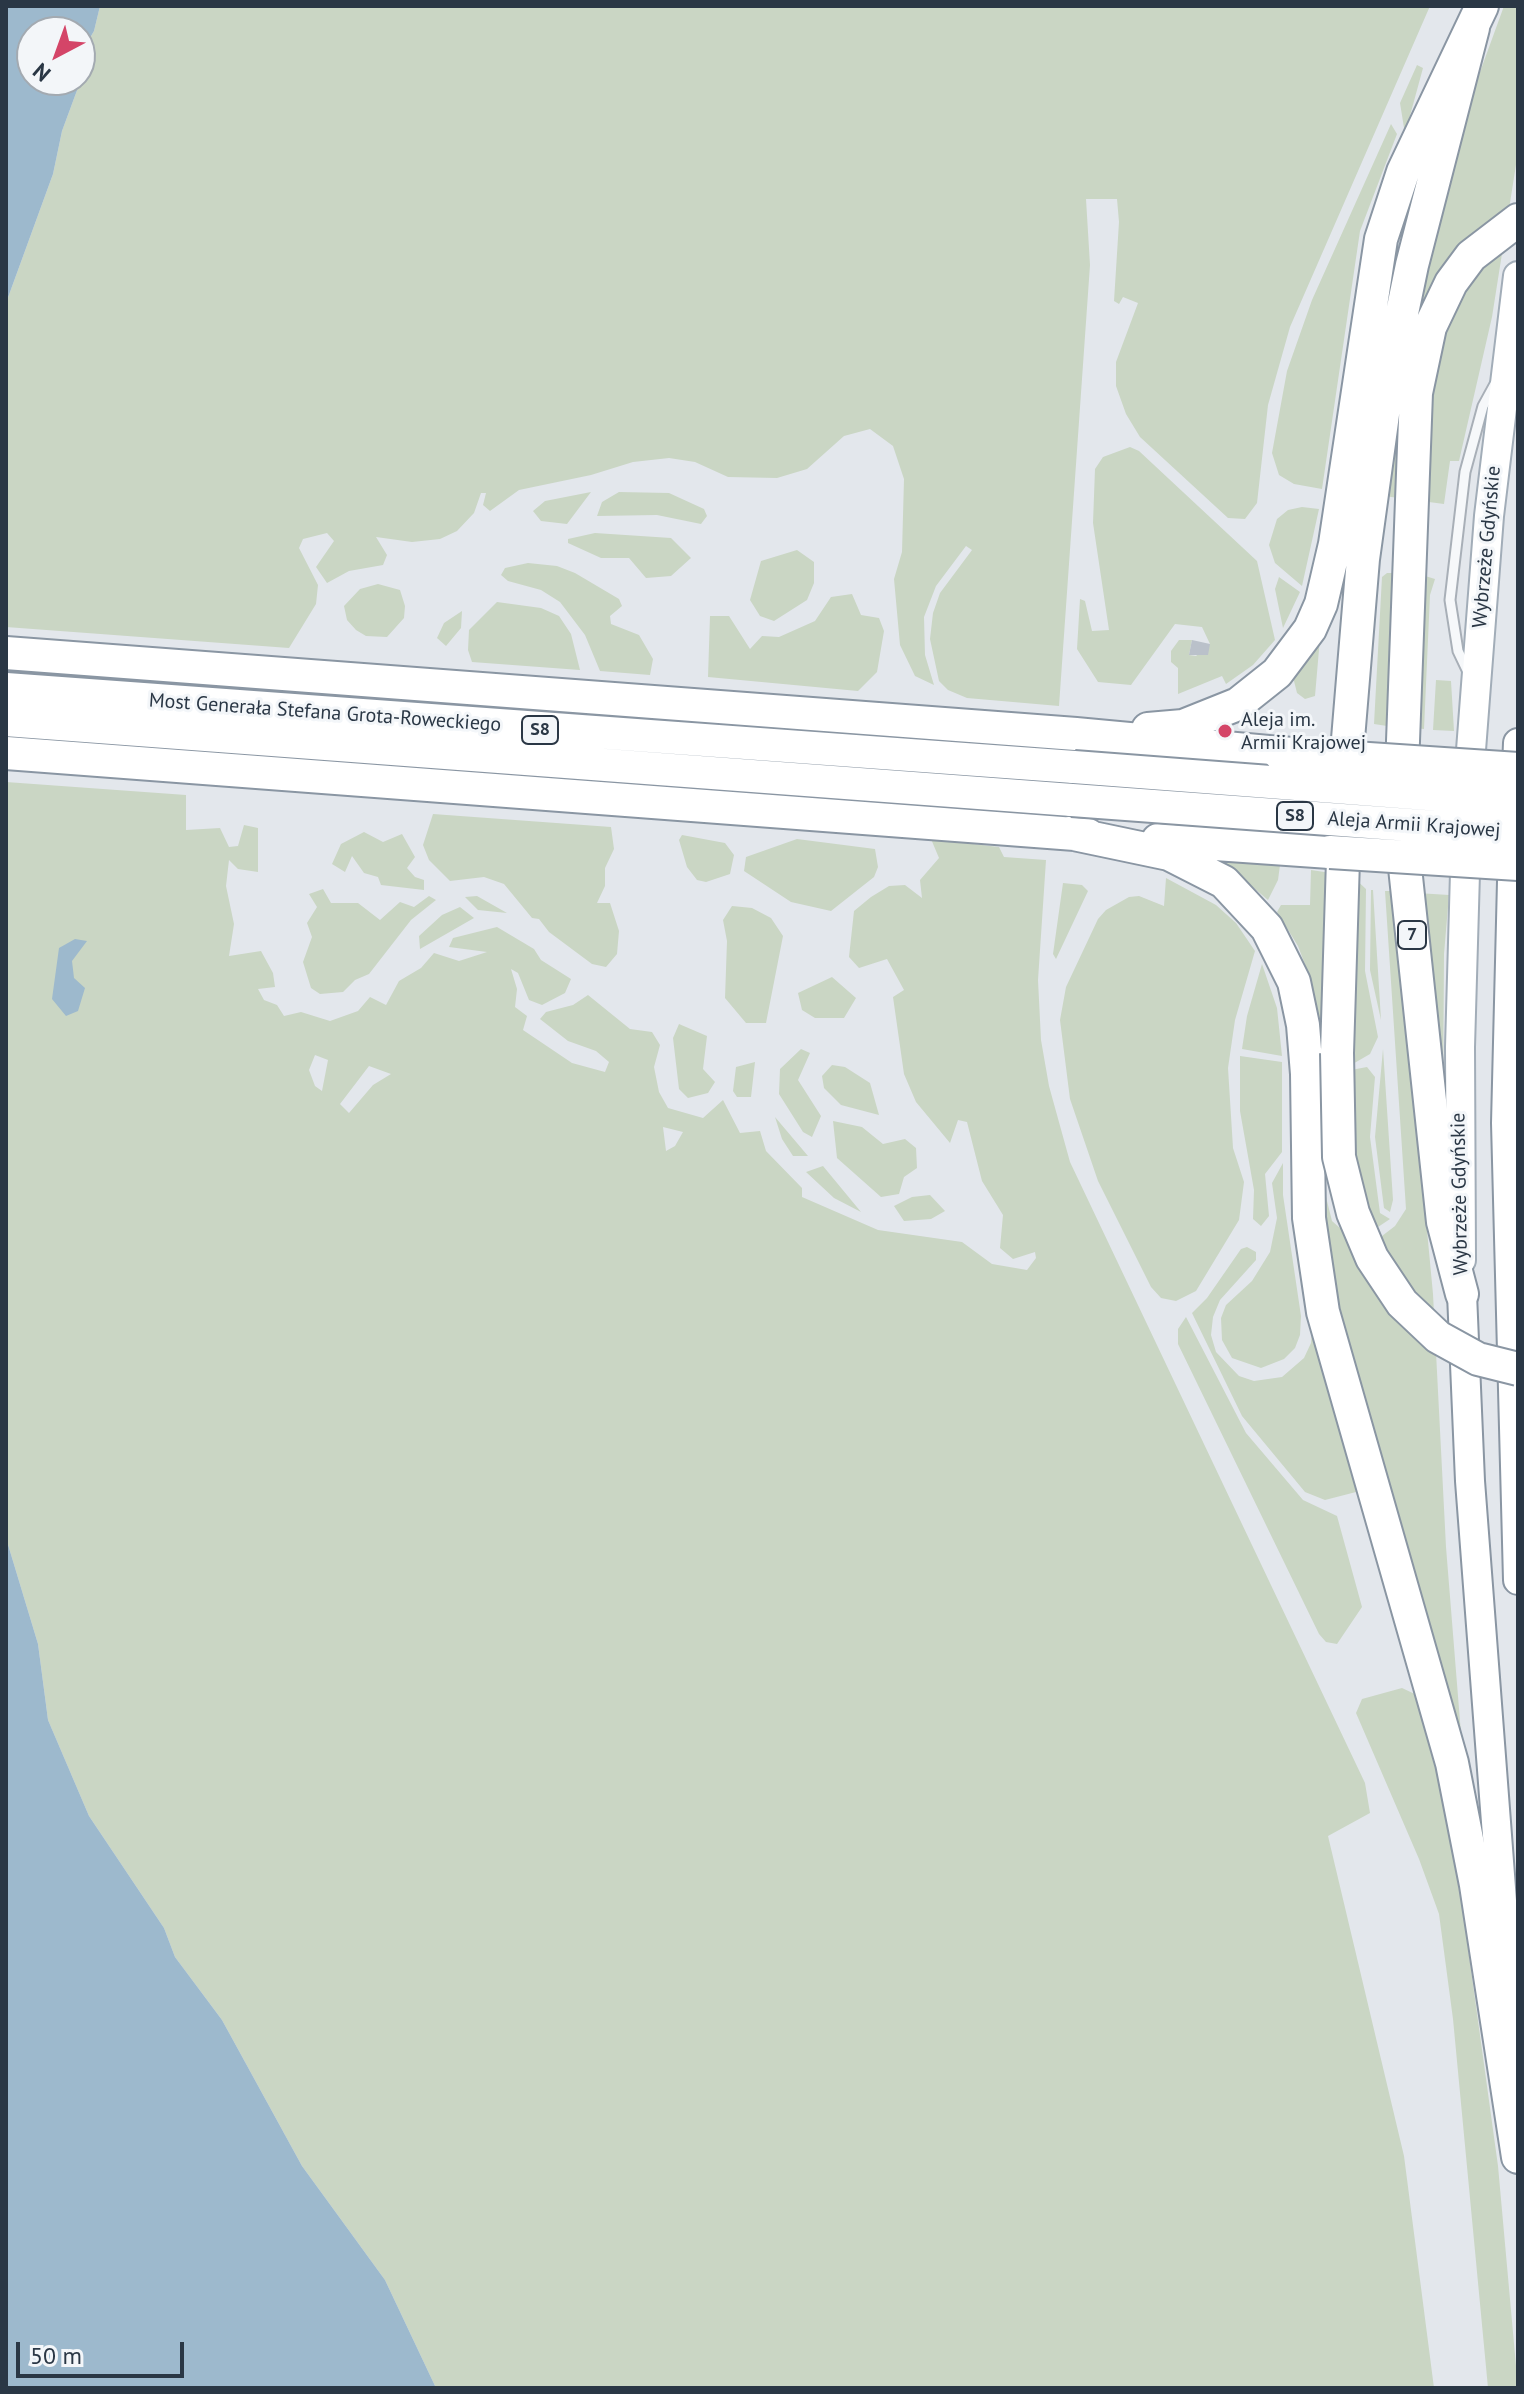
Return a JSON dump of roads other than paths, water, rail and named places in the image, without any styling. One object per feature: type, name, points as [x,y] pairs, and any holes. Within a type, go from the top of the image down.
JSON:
[{"type":"highway","points":[[1076,734],[1169,728],[1217,715],[1259,690],[1295,653],[1321,604],[1329,575],[1381,239],[1392,202],[1421,131],[1478,17]]},
{"type":"highway","points":[[1478,17],[1412,265],[1387,385],[1363,559],[1346,763],[1337,1053],[1339,1157],[1361,1237],[1402,1303],[1438,1337],[1478,1359],[1518,1369]]},
{"type":"highway","name":"7","points":[[1462,1294],[1441,1208],[1400,821],[1416,393],[1430,327],[1451,283],[1471,256],[1518,220]]},
{"type":"highway","points":[[6,653],[1076,734],[1226,750],[1518,769]]},
{"type":"highway","name":"Most Generała Stefana Grota-Roweckiego","points":[[6,689],[1074,767]]},
{"type":"highway","name":"Most Generała Stefana Grota-Roweckiego","points":[[6,720],[1072,800]]},
{"type":"highway","points":[[6,753],[1518,864]]},
{"type":"highway","name":"Aleja Armii Krajowej","points":[[1074,767],[1518,801]]},
{"type":"highway","name":"Aleja Armii Krajowej","points":[[1072,800],[1518,833]]},
{"type":"highway","points":[[1069,833],[1169,854],[1199,867],[1242,898],[1277,944],[1294,982],[1303,1025],[1308,1202],[1323,1312],[1452,1763],[1473,1870],[1518,2157]]},
{"type":"highway","points":[[1466,861],[1518,873]]},
{"type":"main road","name":"Wybrzeże Gdyńskie","points":[[1518,276],[1506,363],[1474,685],[1461,964],[1462,1294],[1470,1481],[1518,2112]]},
{"type":"main road","points":[[1518,743],[1508,956],[1506,1137],[1518,1580]]},
{"type":"water","points":[[6,6],[100,6],[96,23],[96,16],[16,16],[16,96],[75,96],[62,131],[53,174],[6,303]]},
{"type":"water","points":[[75,939],[87,941],[72,961],[74,978],[85,988],[78,1011],[66,1016],[52,999],[59,948]]},
{"type":"water","points":[[6,1538],[38,1644],[48,1720],[89,1816],[164,1928],[175,1957],[222,2020],[302,2166],[385,2280],[436,2388],[6,2388]]},
{"type":"place","name":"Aleja im. Armii Krajowej","points":[[1225,731]]}]
